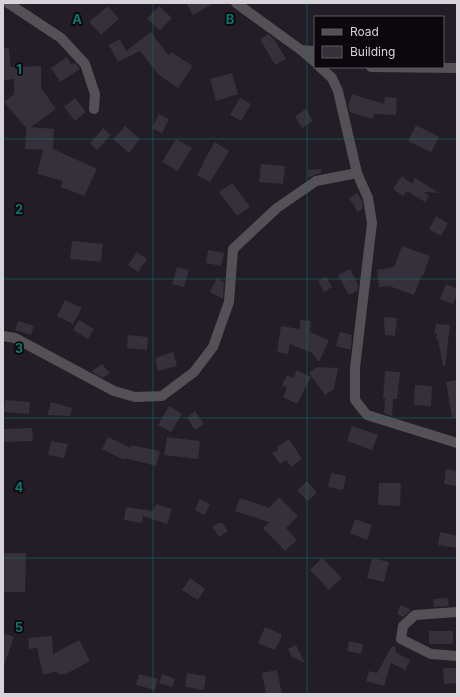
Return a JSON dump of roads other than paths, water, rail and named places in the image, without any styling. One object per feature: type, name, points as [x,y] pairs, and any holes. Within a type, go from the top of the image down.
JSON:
[{"type":"street","points":[[8,3],[61,38],[85,64],[95,94],[94,109]]},
{"type":"street","points":[[236,3],[314,61]]},
{"type":"street","points":[[301,50],[314,51]]},
{"type":"street","points":[[321,68],[332,78],[338,91],[357,173],[368,198],[372,223],[355,368],[355,400],[367,415],[457,443]]},
{"type":"street","points":[[444,68],[457,68]]},
{"type":"street","points":[[3,336],[15,338],[114,391],[135,397],[162,396],[194,372],[213,347],[229,302],[233,249],[277,208],[316,181],[357,173]]},
{"type":"street","points":[[457,612],[415,615],[403,626],[401,639],[431,654],[457,656]]}]
